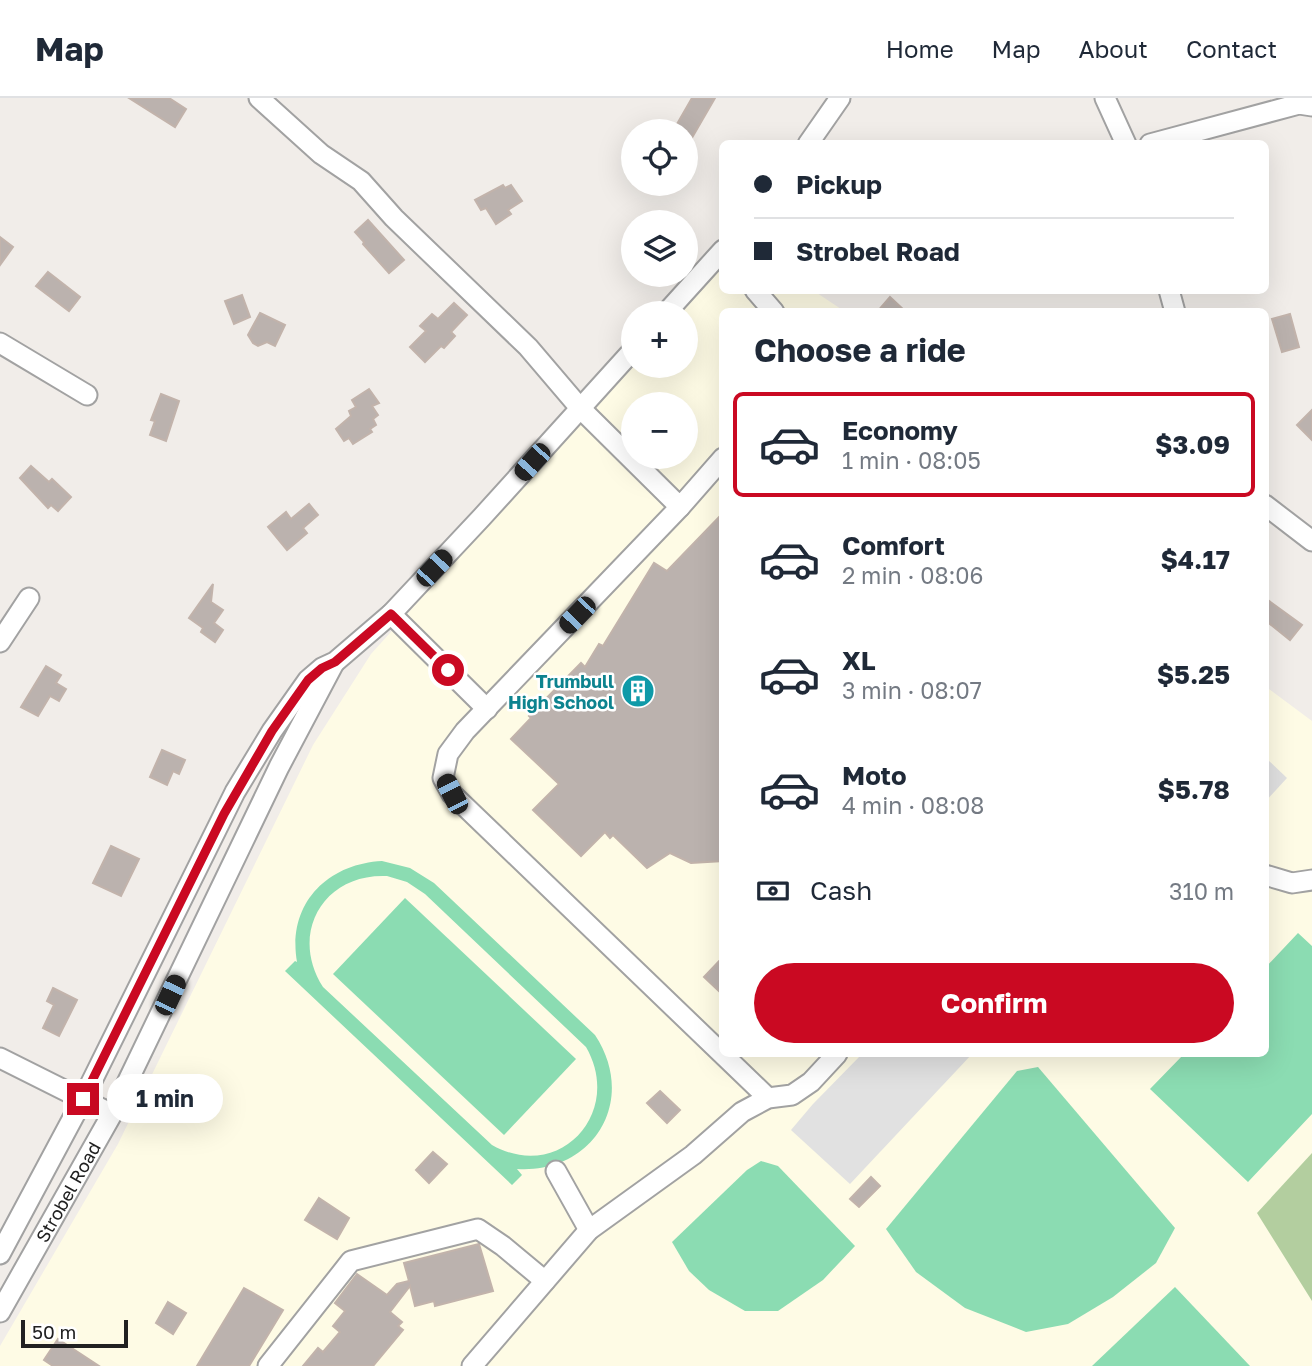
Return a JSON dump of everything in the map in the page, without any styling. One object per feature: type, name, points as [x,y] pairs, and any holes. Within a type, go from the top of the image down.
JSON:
[{"type":"street","points":[[260,98],[321,154],[361,180],[394,218],[528,346],[580,408],[680,507]]},
{"type":"street","points":[[811,140],[840,98]]},
{"type":"street","points":[[1105,98],[1124,140]]},
{"type":"street","points":[[1165,140],[1299,104],[1312,106]]},
{"type":"street","points":[[677,301],[719,256]]},
{"type":"street","points":[[759,294],[771,308]]},
{"type":"street","points":[[0,343],[87,395]]},
{"type":"street","name":"Strobel Road","points":[[0,1254],[83,1099],[236,792],[272,731],[308,680],[322,668],[335,662],[391,614],[621,363]]},
{"type":"street","points":[[719,463],[680,507],[465,731],[448,754],[443,778],[452,794],[719,1051]]},
{"type":"street","points":[[1269,508],[1312,541]]},
{"type":"street","points":[[0,642],[29,597]]},
{"type":"street","points":[[391,614],[487,709]]},
{"type":"street","name":"Strobel Road","points":[[0,1312],[113,1114],[261,804],[335,662]]},
{"type":"street","points":[[236,792],[261,804]]},
{"type":"street","points":[[1269,876],[1292,883],[1312,880]]},
{"type":"street","points":[[725,1057],[768,1098]]},
{"type":"street","points":[[476,1365],[589,1230],[693,1155],[742,1112],[768,1098],[792,1095],[811,1082],[834,1057]]},
{"type":"street","points":[[0,1058],[113,1114]]},
{"type":"street","points":[[556,1171],[589,1230]]},
{"type":"street","points":[[268,1366],[351,1261],[478,1229],[545,1281]]},
{"type":"shaded area","points":[[719,269],[719,294],[818,294],[840,308],[719,308],[719,1057],[1269,1057],[1269,689],[1312,721],[1312,1366],[0,1366],[0,1346],[118,1144],[313,745],[371,654],[621,377],[698,378],[698,301],[691,301]]},
{"type":"shaded area","points":[[1269,761],[1287,778],[1269,798]]},
{"type":"shaded area","points":[[859,1057],[969,1057],[850,1184],[791,1130]]},
{"type":"green space","points":[[382,861],[410,868],[434,883],[595,1035],[607,1060],[612,1084],[610,1107],[601,1128],[587,1146],[568,1159],[544,1167],[517,1169],[522,1175],[512,1185],[285,971],[297,962],[295,941],[298,923],[315,891],[328,879],[362,864]],"holes":[[[387,876],[407,882],[425,894],[586,1047],[596,1072],[597,1096],[591,1117],[578,1135],[561,1148],[540,1155],[517,1154],[492,1145],[323,987],[313,967],[310,947],[311,928],[318,910],[330,896],[345,885],[364,878]]]},
{"type":"green space","points":[[405,898],[576,1059],[504,1135],[333,974]]},
{"type":"green space","points":[[1298,933],[1312,946],[1312,1114],[1248,1182],[1150,1089],[1181,1057],[1269,1057],[1269,964]]},
{"type":"green space","points":[[1038,1067],[1175,1228],[1156,1263],[1113,1297],[1068,1324],[1026,1332],[965,1308],[916,1272],[886,1229],[1017,1071]]},
{"type":"green space","points":[[1312,1153],[1312,1301],[1257,1213]]},
{"type":"green space","points":[[761,1161],[778,1166],[855,1246],[823,1280],[778,1311],[745,1311],[709,1290],[689,1271],[672,1242],[747,1170]]},
{"type":"green space","points":[[1175,1287],[1250,1366],[1092,1366]]},
{"type":"building","points":[[129,98],[169,98],[186,109],[175,127]]},
{"type":"building","points":[[692,98],[715,98],[698,127],[698,119],[680,119]]},
{"type":"building","points":[[503,185],[505,188],[511,185],[522,201],[508,210],[511,214],[496,224],[486,208],[481,210],[475,200]]},
{"type":"building","points":[[368,220],[404,260],[389,273],[355,232]]},
{"type":"building","points":[[0,237],[13,247],[0,265]]},
{"type":"building","points":[[48,272],[80,297],[69,311],[36,286]]},
{"type":"building","points":[[242,295],[250,317],[234,324],[225,301]]},
{"type":"building","points":[[890,297],[902,308],[880,308]]},
{"type":"building","points":[[454,303],[467,315],[451,332],[455,336],[425,362],[410,347],[426,331],[420,326],[432,314],[438,319]]},
{"type":"building","points":[[260,313],[285,325],[275,346],[267,342],[258,346],[248,335]]},
{"type":"building","points":[[1290,314],[1299,347],[1282,352],[1272,319]]},
{"type":"building","points":[[369,389],[379,403],[372,406],[378,415],[373,419],[376,425],[370,429],[372,432],[353,444],[349,438],[344,441],[336,429],[351,416],[349,411],[356,407],[352,400]]},
{"type":"building","points":[[161,394],[179,401],[166,441],[150,435],[155,421],[151,420]]},
{"type":"building","points":[[1312,410],[1312,440],[1297,425]]},
{"type":"building","points":[[31,466],[49,482],[52,479],[71,497],[58,511],[51,505],[48,508],[20,478]]},
{"type":"building","points":[[309,504],[318,515],[303,528],[307,533],[287,550],[268,527],[286,512],[291,519]]},
{"type":"building","name":"Trumbull High School","points":[[719,517],[719,861],[691,863],[670,853],[647,868],[613,835],[610,838],[605,832],[581,856],[533,810],[559,784],[511,739],[531,718],[529,716],[581,663],[585,667],[599,644],[603,646],[654,563],[667,571]]},
{"type":"building","points":[[213,584],[211,602],[223,610],[214,623],[223,630],[215,642],[201,632],[203,628],[189,618]]},
{"type":"building","points":[[1269,601],[1302,625],[1290,640],[1269,623]]},
{"type":"building","points":[[46,666],[61,675],[56,683],[66,689],[59,701],[50,696],[38,716],[21,707]]},
{"type":"building","points":[[162,750],[185,760],[179,774],[173,771],[167,785],[150,777]]},
{"type":"building","points":[[111,846],[139,859],[121,896],[93,883]]},
{"type":"building","points":[[719,961],[719,991],[704,977]]},
{"type":"building","points":[[53,988],[77,1000],[59,1036],[43,1028],[54,1005],[47,1001]]},
{"type":"building","points":[[660,1091],[680,1110],[667,1123],[647,1103]]},
{"type":"building","points":[[433,1152],[447,1164],[429,1183],[416,1170]]},
{"type":"building","points":[[871,1177],[880,1186],[859,1207],[850,1199]]},
{"type":"building","points":[[319,1198],[349,1218],[337,1239],[305,1220]]},
{"type":"building","points":[[479,1244],[493,1291],[435,1306],[434,1301],[415,1306],[410,1286],[390,1312],[402,1322],[398,1326],[403,1330],[373,1366],[303,1366],[318,1348],[323,1352],[340,1332],[333,1326],[345,1311],[335,1303],[357,1274],[387,1295],[397,1284],[409,1281],[404,1263]]},
{"type":"building","points":[[244,1288],[283,1310],[249,1366],[197,1366]]},
{"type":"building","points":[[168,1302],[186,1313],[173,1334],[156,1323]]},
{"type":"building","points":[[58,1339],[99,1366],[53,1366],[44,1360]]},
{"type":"place","name":"Trumbull High School","points":[[638,691]]},
{"type":"route","points":[[83,1099],[236,792],[272,731],[308,680],[322,668],[335,662],[391,614],[448,670]]}]
